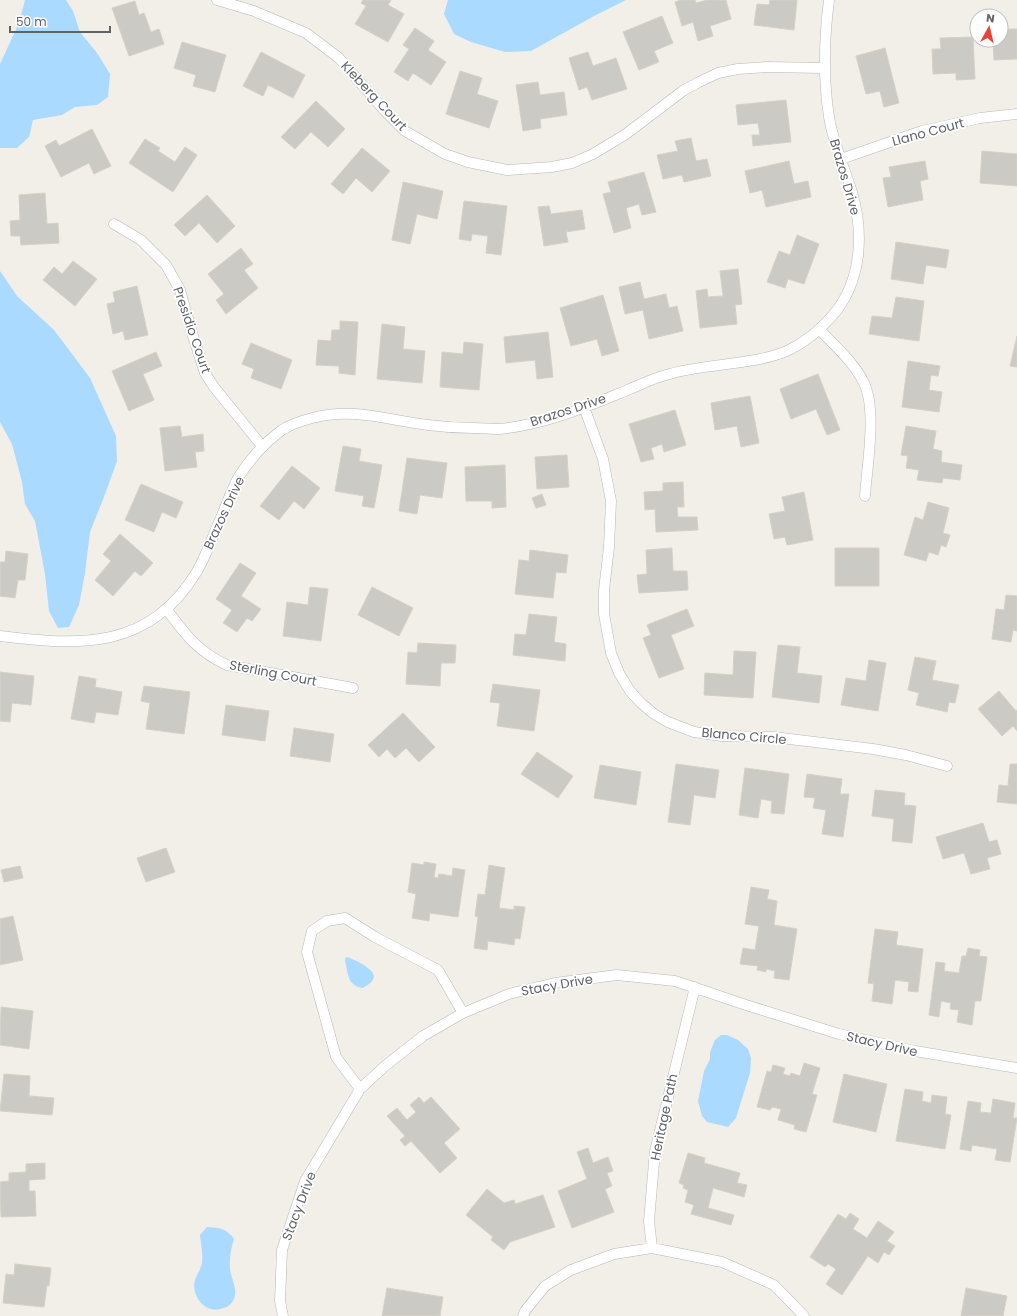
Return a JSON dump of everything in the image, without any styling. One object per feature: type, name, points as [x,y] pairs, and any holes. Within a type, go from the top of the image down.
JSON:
[{"type":"street","name":"Kleberg Court","points":[[217,0],[254,11],[306,33],[339,58],[405,132],[445,154],[468,162],[507,170],[552,167],[572,163],[593,154],[626,134],[684,90],[718,73],[738,69],[766,67],[824,68]]},
{"type":"street","name":"Brazos Drive","points":[[0,636],[30,640],[90,641],[124,634],[148,623],[167,610],[198,571],[237,479],[262,446],[284,429],[297,422],[319,416],[341,413],[360,413],[429,426],[498,429],[548,420],[584,408],[667,374],[769,357],[787,351],[801,344],[834,315],[845,297],[853,282],[856,269],[859,238],[858,220],[853,195],[829,120],[824,68],[829,0]]},
{"type":"street","name":"Llano Court","points":[[841,159],[922,131],[980,118],[1017,114]]},
{"type":"street","name":"Presidio Court","points":[[114,224],[141,240],[166,265],[180,290],[205,373],[214,388],[262,446]]},
{"type":"street","points":[[819,329],[845,356],[858,372],[865,384],[869,399],[871,420],[865,496]]},
{"type":"street","name":"Blanco Circle","points":[[584,408],[603,459],[611,501],[609,547],[604,590],[604,614],[611,653],[619,673],[630,691],[641,704],[668,722],[694,732],[722,736],[773,737],[873,749],[906,755],[947,766]]},
{"type":"street","name":"Sterling Court","points":[[167,610],[202,651],[227,665],[353,688]]},
{"type":"street","points":[[360,1089],[336,1057],[307,952],[312,931],[327,920],[346,918],[375,938],[438,970],[463,1013]]},
{"type":"street","name":"Stacy Drive","points":[[283,1316],[280,1301],[282,1250],[306,1181],[360,1089],[385,1066],[423,1036],[463,1013],[509,994],[555,983],[617,975],[675,981],[839,1034],[915,1052],[1017,1068]]},
{"type":"street","name":"Heritage Path","points":[[652,1248],[649,1221],[655,1151],[694,987]]},
{"type":"street","points":[[522,1316],[545,1286],[571,1270],[614,1254],[652,1248],[722,1262],[774,1285],[804,1316]]},
{"type":"water","points":[[25,0],[66,0],[73,11],[80,32],[97,53],[110,74],[108,97],[97,105],[75,107],[62,115],[33,120],[29,137],[17,148],[0,148],[0,64],[19,23]]},
{"type":"water","points":[[448,0],[626,0],[531,51],[505,52],[471,42],[454,34],[444,14]]},
{"type":"water","points":[[0,271],[17,296],[54,330],[90,378],[116,436],[117,461],[90,532],[79,605],[69,627],[58,628],[49,611],[45,574],[35,521],[25,504],[22,482],[12,444],[0,422]]},
{"type":"water","points":[[346,957],[371,970],[374,976],[372,982],[363,988],[354,985],[349,978],[345,960]]},
{"type":"water","points":[[721,1035],[727,1035],[738,1040],[748,1049],[751,1058],[750,1073],[736,1118],[728,1127],[707,1122],[702,1116],[698,1101],[704,1071],[710,1059],[710,1052],[715,1040]]},
{"type":"water","points":[[207,1227],[222,1229],[234,1239],[230,1254],[230,1265],[235,1287],[234,1299],[230,1305],[214,1310],[204,1306],[200,1302],[194,1286],[202,1263],[200,1235]]},
{"type":"building","points":[[363,0],[391,0],[388,5],[404,14],[388,42],[355,24],[366,6],[361,3]]},
{"type":"building","points":[[681,0],[695,0],[696,3],[707,0],[726,0],[731,19],[710,26],[713,36],[698,41],[693,22],[682,26],[675,2]]},
{"type":"building","points":[[770,0],[797,0],[794,30],[754,25],[757,4],[769,5]]},
{"type":"building","points":[[135,1],[139,15],[144,13],[151,32],[159,29],[164,44],[129,56],[112,8]]},
{"type":"building","points":[[662,16],[673,43],[654,51],[659,62],[639,70],[623,32]]},
{"type":"building","points":[[415,28],[434,41],[428,50],[446,62],[431,85],[413,73],[408,81],[394,72],[409,49],[403,45]]},
{"type":"building","points":[[1009,29],[1017,29],[1017,59],[994,60],[993,48],[1009,48]]},
{"type":"building","points":[[969,37],[969,48],[974,48],[975,79],[956,80],[956,73],[933,74],[932,49],[941,49],[940,38]]},
{"type":"building","points":[[182,42],[226,55],[215,92],[193,86],[196,75],[174,68]]},
{"type":"building","points":[[885,48],[899,103],[884,107],[880,91],[866,94],[856,56]]},
{"type":"building","points":[[261,52],[305,75],[293,98],[268,85],[263,96],[243,86]]},
{"type":"building","points":[[588,52],[593,66],[616,58],[627,89],[592,100],[587,87],[579,90],[569,58]]},
{"type":"building","points":[[460,71],[482,78],[477,94],[498,101],[489,128],[446,114]]},
{"type":"building","points":[[538,82],[540,95],[564,92],[567,115],[540,119],[541,128],[523,131],[516,85]]},
{"type":"building","points":[[786,100],[791,142],[753,146],[752,135],[760,135],[758,123],[738,125],[736,105]]},
{"type":"building","points":[[316,101],[345,129],[328,147],[311,132],[295,149],[281,137]]},
{"type":"building","points":[[92,129],[111,166],[94,174],[89,163],[61,177],[45,146],[56,140],[59,146]]},
{"type":"building","points":[[691,138],[696,161],[707,159],[711,176],[684,182],[682,175],[663,179],[657,155],[678,151],[675,141]]},
{"type":"building","points":[[145,139],[160,148],[158,151],[175,162],[185,147],[197,155],[173,192],[129,163]]},
{"type":"building","points":[[362,148],[390,171],[372,192],[356,178],[343,194],[331,184]]},
{"type":"building","points":[[982,151],[1017,154],[1017,186],[980,183]]},
{"type":"building","points":[[789,161],[794,184],[808,181],[811,197],[766,207],[762,190],[750,193],[745,171]]},
{"type":"building","points":[[925,161],[928,179],[920,181],[923,200],[888,207],[883,178],[891,177],[889,167]]},
{"type":"building","points":[[644,172],[656,212],[642,215],[639,204],[626,208],[631,228],[614,233],[603,194],[611,192],[608,182]]},
{"type":"building","points":[[403,182],[443,191],[437,219],[417,214],[410,244],[392,240]]},
{"type":"building","points":[[45,193],[47,224],[58,223],[59,243],[21,245],[20,236],[11,236],[10,221],[20,220],[19,195]]},
{"type":"building","points":[[207,195],[235,226],[217,243],[199,223],[185,236],[174,225]]},
{"type":"building","points":[[464,201],[507,206],[501,255],[486,253],[488,236],[472,234],[471,241],[459,239]]},
{"type":"building","points":[[549,206],[551,214],[582,210],[585,229],[566,232],[568,242],[544,246],[538,207]]},
{"type":"building","points":[[797,235],[819,244],[804,284],[788,279],[785,288],[767,282],[779,251],[790,255]]},
{"type":"building","points":[[896,242],[949,250],[946,268],[926,265],[923,284],[891,279]]},
{"type":"building","points":[[241,248],[253,264],[244,270],[258,288],[226,314],[216,300],[224,294],[208,274]]},
{"type":"building","points":[[73,261],[97,279],[75,306],[43,280],[54,267],[62,274]]},
{"type":"building","points":[[738,269],[742,304],[735,305],[737,324],[700,328],[696,291],[707,289],[708,297],[723,296],[720,271]]},
{"type":"building","points":[[640,282],[644,299],[666,294],[669,308],[677,306],[683,331],[649,339],[643,310],[625,314],[619,287]]},
{"type":"building","points":[[137,286],[148,335],[125,340],[123,331],[113,334],[107,304],[115,302],[113,292]]},
{"type":"building","points":[[603,295],[619,351],[602,356],[597,339],[571,346],[560,308]]},
{"type":"building","points":[[896,297],[924,301],[919,341],[869,334],[872,316],[892,318]]},
{"type":"building","points":[[340,321],[358,322],[355,375],[339,373],[339,366],[316,365],[318,340],[331,341],[332,330],[340,330]]},
{"type":"building","points":[[382,324],[405,327],[403,349],[425,351],[422,383],[377,379]]},
{"type":"building","points":[[548,332],[553,377],[537,379],[535,360],[506,363],[504,337]]},
{"type":"building","points":[[1017,336],[1017,367],[1010,366]]},
{"type":"building","points":[[464,342],[483,344],[479,390],[440,387],[442,352],[463,354]]},
{"type":"building","points":[[251,343],[292,360],[281,389],[251,378],[254,369],[242,364]]},
{"type":"building","points":[[156,352],[162,366],[143,374],[154,400],[129,411],[112,371]]},
{"type":"building","points":[[908,361],[940,366],[938,376],[931,375],[929,390],[942,392],[939,412],[902,407]]},
{"type":"building","points":[[818,374],[840,430],[827,435],[816,409],[791,419],[780,389]]},
{"type":"building","points":[[750,396],[759,443],[741,447],[737,426],[715,430],[711,403]]},
{"type":"building","points":[[675,410],[686,445],[664,452],[662,444],[651,448],[654,459],[641,462],[629,424]]},
{"type":"building","points":[[180,426],[182,437],[203,434],[204,451],[195,452],[197,467],[165,471],[160,428]]},
{"type":"building","points":[[906,426],[936,431],[933,449],[942,451],[941,462],[962,465],[960,480],[943,478],[942,483],[917,480],[919,470],[906,468],[908,456],[901,455]]},
{"type":"building","points":[[343,446],[361,449],[359,461],[382,465],[374,508],[362,506],[364,496],[335,491]]},
{"type":"building","points":[[567,455],[569,487],[537,489],[535,457]]},
{"type":"building","points":[[407,458],[447,463],[442,498],[420,495],[417,514],[399,511]]},
{"type":"building","points":[[505,465],[506,507],[492,508],[492,501],[466,501],[465,467]]},
{"type":"building","points":[[292,466],[320,488],[304,509],[294,501],[279,520],[260,506]]},
{"type":"building","points":[[683,482],[684,507],[677,507],[678,517],[697,517],[698,530],[656,532],[655,509],[645,510],[644,492],[663,491],[663,483]]},
{"type":"building","points":[[141,484],[183,502],[176,518],[162,512],[154,532],[125,520]]},
{"type":"building","points":[[804,492],[813,540],[787,545],[785,537],[774,539],[769,514],[785,511],[782,497]]},
{"type":"building","points":[[542,494],[546,505],[536,508],[532,498]]},
{"type":"building","points":[[928,502],[949,508],[943,533],[950,535],[946,547],[941,545],[938,555],[929,552],[926,561],[904,555],[915,517],[923,520]]},
{"type":"building","points":[[120,534],[153,563],[141,576],[135,571],[113,596],[95,580],[111,561],[103,554]]},
{"type":"building","points":[[672,548],[673,571],[687,571],[688,590],[639,593],[637,575],[647,574],[646,550]]},
{"type":"building","points":[[835,548],[879,548],[879,586],[835,586]]},
{"type":"building","points":[[530,550],[568,555],[566,573],[556,572],[553,598],[515,594],[519,560],[529,561]]},
{"type":"building","points":[[6,551],[28,554],[25,580],[18,580],[15,598],[0,596],[0,562],[5,562]]},
{"type":"building","points":[[240,563],[256,573],[241,596],[261,609],[252,621],[247,618],[237,632],[223,623],[232,610],[216,599]]},
{"type":"building","points":[[310,587],[328,589],[321,641],[283,636],[287,602],[308,605]]},
{"type":"building","points":[[372,587],[413,608],[399,636],[358,615]]},
{"type":"building","points":[[1006,595],[1017,596],[1017,631],[1013,630],[1011,642],[992,639],[996,609],[1004,610]]},
{"type":"building","points":[[687,609],[694,626],[671,635],[684,669],[659,678],[643,638],[651,635],[647,625]]},
{"type":"building","points":[[529,614],[557,617],[554,642],[566,644],[565,661],[513,655],[515,634],[526,635]]},
{"type":"building","points":[[418,643],[456,645],[455,663],[441,663],[440,686],[406,684],[408,652],[417,653]]},
{"type":"building","points":[[778,645],[800,647],[797,673],[822,676],[819,703],[772,697]]},
{"type":"building","points":[[734,651],[756,652],[753,698],[704,695],[705,673],[733,675]]},
{"type":"building","points":[[915,657],[936,661],[932,680],[959,685],[955,703],[949,702],[947,712],[916,705],[919,693],[908,690]]},
{"type":"building","points":[[869,660],[886,663],[878,711],[841,705],[846,678],[866,681]]},
{"type":"building","points":[[0,672],[34,676],[31,705],[12,703],[10,722],[0,721]]},
{"type":"building","points":[[79,676],[96,679],[95,687],[122,692],[118,715],[96,712],[94,723],[71,719]]},
{"type":"building","points":[[493,684],[540,690],[534,731],[497,726],[500,703],[490,702]]},
{"type":"building","points":[[144,686],[190,692],[184,734],[146,729],[150,703],[141,701]]},
{"type":"building","points":[[999,691],[1016,711],[1017,710],[1017,731],[1013,726],[1002,736],[978,709]]},
{"type":"building","points":[[226,705],[269,711],[265,741],[222,735]]},
{"type":"building","points":[[403,713],[435,747],[419,762],[406,748],[395,758],[387,749],[379,757],[368,745]]},
{"type":"building","points":[[294,728],[334,734],[330,762],[290,756]]},
{"type":"building","points":[[537,752],[573,776],[558,798],[521,774]]},
{"type":"building","points":[[676,764],[719,770],[715,798],[694,795],[690,825],[668,822]]},
{"type":"building","points":[[1010,764],[1017,764],[1017,804],[997,802],[999,785],[1008,786]]},
{"type":"building","points":[[600,765],[641,772],[636,805],[594,798]]},
{"type":"building","points":[[745,768],[789,774],[784,814],[771,813],[772,801],[761,799],[758,818],[739,815]]},
{"type":"building","points":[[807,774],[842,779],[840,794],[849,794],[843,837],[822,834],[826,810],[813,808],[815,798],[804,797]]},
{"type":"building","points":[[875,790],[905,793],[904,805],[916,806],[912,843],[892,841],[894,819],[872,816]]},
{"type":"building","points":[[983,823],[989,842],[997,840],[1001,854],[987,858],[990,869],[971,874],[964,853],[943,859],[936,837]]},
{"type":"building","points":[[166,848],[175,872],[146,882],[137,858]]},
{"type":"building","points":[[424,862],[436,864],[434,877],[438,878],[439,874],[452,876],[453,868],[465,870],[458,917],[430,913],[429,921],[412,918],[416,894],[408,892],[412,863],[424,865]]},
{"type":"building","points":[[489,865],[505,868],[499,908],[514,910],[514,906],[525,907],[520,939],[515,938],[514,945],[488,941],[487,950],[474,948],[478,917],[475,916],[478,894],[485,895]]},
{"type":"building","points":[[20,866],[23,878],[4,882],[1,870]]},
{"type":"building","points":[[751,887],[769,890],[767,899],[777,901],[774,925],[797,929],[789,980],[774,978],[775,971],[766,969],[766,972],[757,970],[758,966],[740,964],[743,948],[755,950],[759,926],[745,924]]},
{"type":"building","points":[[13,916],[23,960],[0,965],[0,919]]},
{"type":"building","points":[[875,929],[898,932],[896,945],[923,949],[918,992],[908,991],[909,982],[895,980],[892,1004],[872,1001],[874,984],[868,983]]},
{"type":"building","points":[[968,948],[980,950],[979,956],[987,957],[981,1001],[975,1001],[972,1025],[957,1022],[959,1010],[950,1009],[951,1003],[941,1001],[939,1017],[929,1015],[936,962],[945,963],[944,971],[959,973],[962,956],[966,956]]},
{"type":"building","points":[[1,1007],[33,1011],[29,1049],[0,1045]]},
{"type":"building","points":[[804,1063],[820,1068],[812,1094],[817,1095],[806,1132],[794,1129],[795,1125],[778,1120],[781,1109],[772,1107],[770,1110],[757,1107],[767,1071],[771,1072],[773,1065],[785,1068],[783,1074],[790,1076],[791,1073],[800,1076]]},
{"type":"building","points":[[4,1074],[30,1076],[29,1096],[54,1098],[52,1115],[0,1111]]},
{"type":"building","points":[[844,1074],[887,1084],[876,1132],[833,1122]]},
{"type":"building","points":[[905,1089],[923,1092],[922,1101],[931,1103],[932,1095],[947,1097],[945,1114],[951,1115],[945,1149],[896,1141]]},
{"type":"building","points":[[419,1097],[424,1103],[431,1097],[460,1129],[444,1143],[457,1158],[440,1173],[411,1141],[405,1146],[400,1140],[405,1136],[387,1116],[397,1108],[407,1120],[416,1112],[410,1105]]},
{"type":"building","points":[[993,1099],[1015,1103],[1013,1118],[1017,1118],[1010,1162],[995,1160],[997,1149],[972,1145],[971,1151],[960,1149],[968,1101],[981,1103],[980,1112],[991,1113]]},
{"type":"building","points":[[588,1148],[593,1163],[608,1157],[613,1171],[607,1173],[612,1186],[605,1189],[614,1212],[572,1228],[558,1191],[587,1179],[577,1152]]},
{"type":"building","points":[[688,1153],[705,1158],[704,1163],[740,1173],[737,1183],[747,1185],[744,1197],[713,1188],[708,1208],[734,1215],[731,1225],[691,1214],[694,1205],[685,1202],[688,1190],[683,1188],[684,1185],[679,1183]]},
{"type":"building","points":[[45,1163],[45,1179],[29,1180],[29,1191],[35,1191],[36,1216],[1,1217],[0,1182],[9,1181],[9,1173],[26,1172],[26,1164]]},
{"type":"building","points":[[487,1189],[504,1203],[514,1200],[515,1204],[543,1195],[555,1227],[510,1242],[504,1250],[491,1240],[493,1237],[466,1215]]},
{"type":"building","points":[[850,1213],[859,1219],[853,1229],[867,1238],[878,1221],[894,1232],[887,1241],[895,1246],[889,1255],[884,1252],[878,1263],[868,1256],[842,1295],[826,1284],[836,1269],[828,1264],[825,1267],[810,1257],[838,1214],[846,1219]]},
{"type":"building","points":[[15,1264],[51,1268],[49,1286],[47,1285],[44,1307],[3,1303],[6,1274],[14,1275]]},
{"type":"building","points":[[387,1288],[443,1297],[440,1316],[382,1316]]},
{"type":"building","points":[[966,1288],[1007,1296],[1003,1316],[961,1316]]}]
